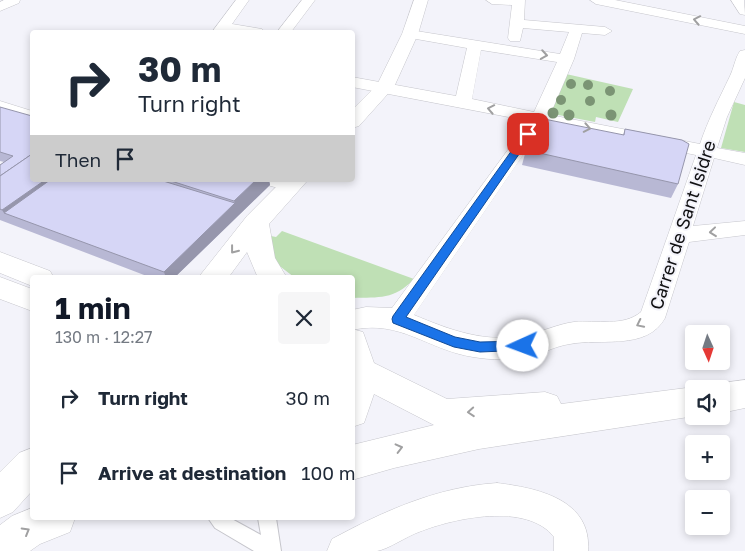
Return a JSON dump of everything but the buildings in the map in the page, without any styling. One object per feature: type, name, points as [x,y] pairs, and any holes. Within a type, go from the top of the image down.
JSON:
[{"type":"main road","points":[[355,119],[385,87],[410,34],[420,0]]},
{"type":"main road","points":[[214,275],[285,182]]},
{"type":"main road","points":[[256,222],[258,243],[263,263],[271,275]]},
{"type":"main road","points":[[0,262],[32,275]]},
{"type":"main road","points":[[0,287],[30,299]]},
{"type":"main road","points":[[356,356],[444,414],[685,398]]},
{"type":"main road","points":[[355,406],[358,399],[356,356]]},
{"type":"main road","points":[[730,395],[745,394]]},
{"type":"main road","points":[[355,461],[398,448],[450,437],[685,403]]},
{"type":"main road","points":[[0,499],[30,467]]},
{"type":"main road","points":[[0,549],[26,530],[51,520]]},
{"type":"street","points":[[0,7],[14,0]]},
{"type":"street","points":[[221,30],[243,0]]},
{"type":"street","points":[[286,30],[309,0]]},
{"type":"street","points":[[492,0],[518,1],[513,51]]},
{"type":"street","points":[[598,0],[745,30]]},
{"type":"street","points":[[738,0],[745,11]]},
{"type":"street","points":[[516,23],[605,31]]},
{"type":"street","points":[[398,319],[539,118],[566,59],[577,28]]},
{"type":"street","points":[[410,34],[566,59]]},
{"type":"street","points":[[463,104],[475,44]]},
{"type":"street","name":"Carrer de Sant Isidre","points":[[355,319],[373,314],[398,319],[454,342],[480,347],[523,346],[568,333],[592,330],[622,330],[640,326],[652,318],[681,235],[706,151],[721,110],[742,68],[745,54]]},
{"type":"street","points":[[355,82],[745,159]]},
{"type":"street","points":[[0,106],[30,115]]},
{"type":"street","points":[[681,235],[745,228]]},
{"type":"street","points":[[344,551],[382,530],[417,514],[484,500],[517,502],[536,506],[560,518],[570,531],[571,551]]},
{"type":"lane","points":[[218,520],[271,551]]},
{"type":"lane","points":[[267,520],[271,551]]},
{"type":"green space","points":[[566,74],[633,89],[618,122],[596,117],[595,122],[548,113]]},
{"type":"green space","points":[[734,102],[745,105],[745,152],[721,148]]},
{"type":"green space","points":[[282,231],[414,279],[400,291],[393,294],[355,298],[355,275],[291,275],[269,258],[271,236],[276,237]]},
{"type":"route","points":[[523,346],[506,348],[480,347],[454,342],[398,319],[528,134]]}]
